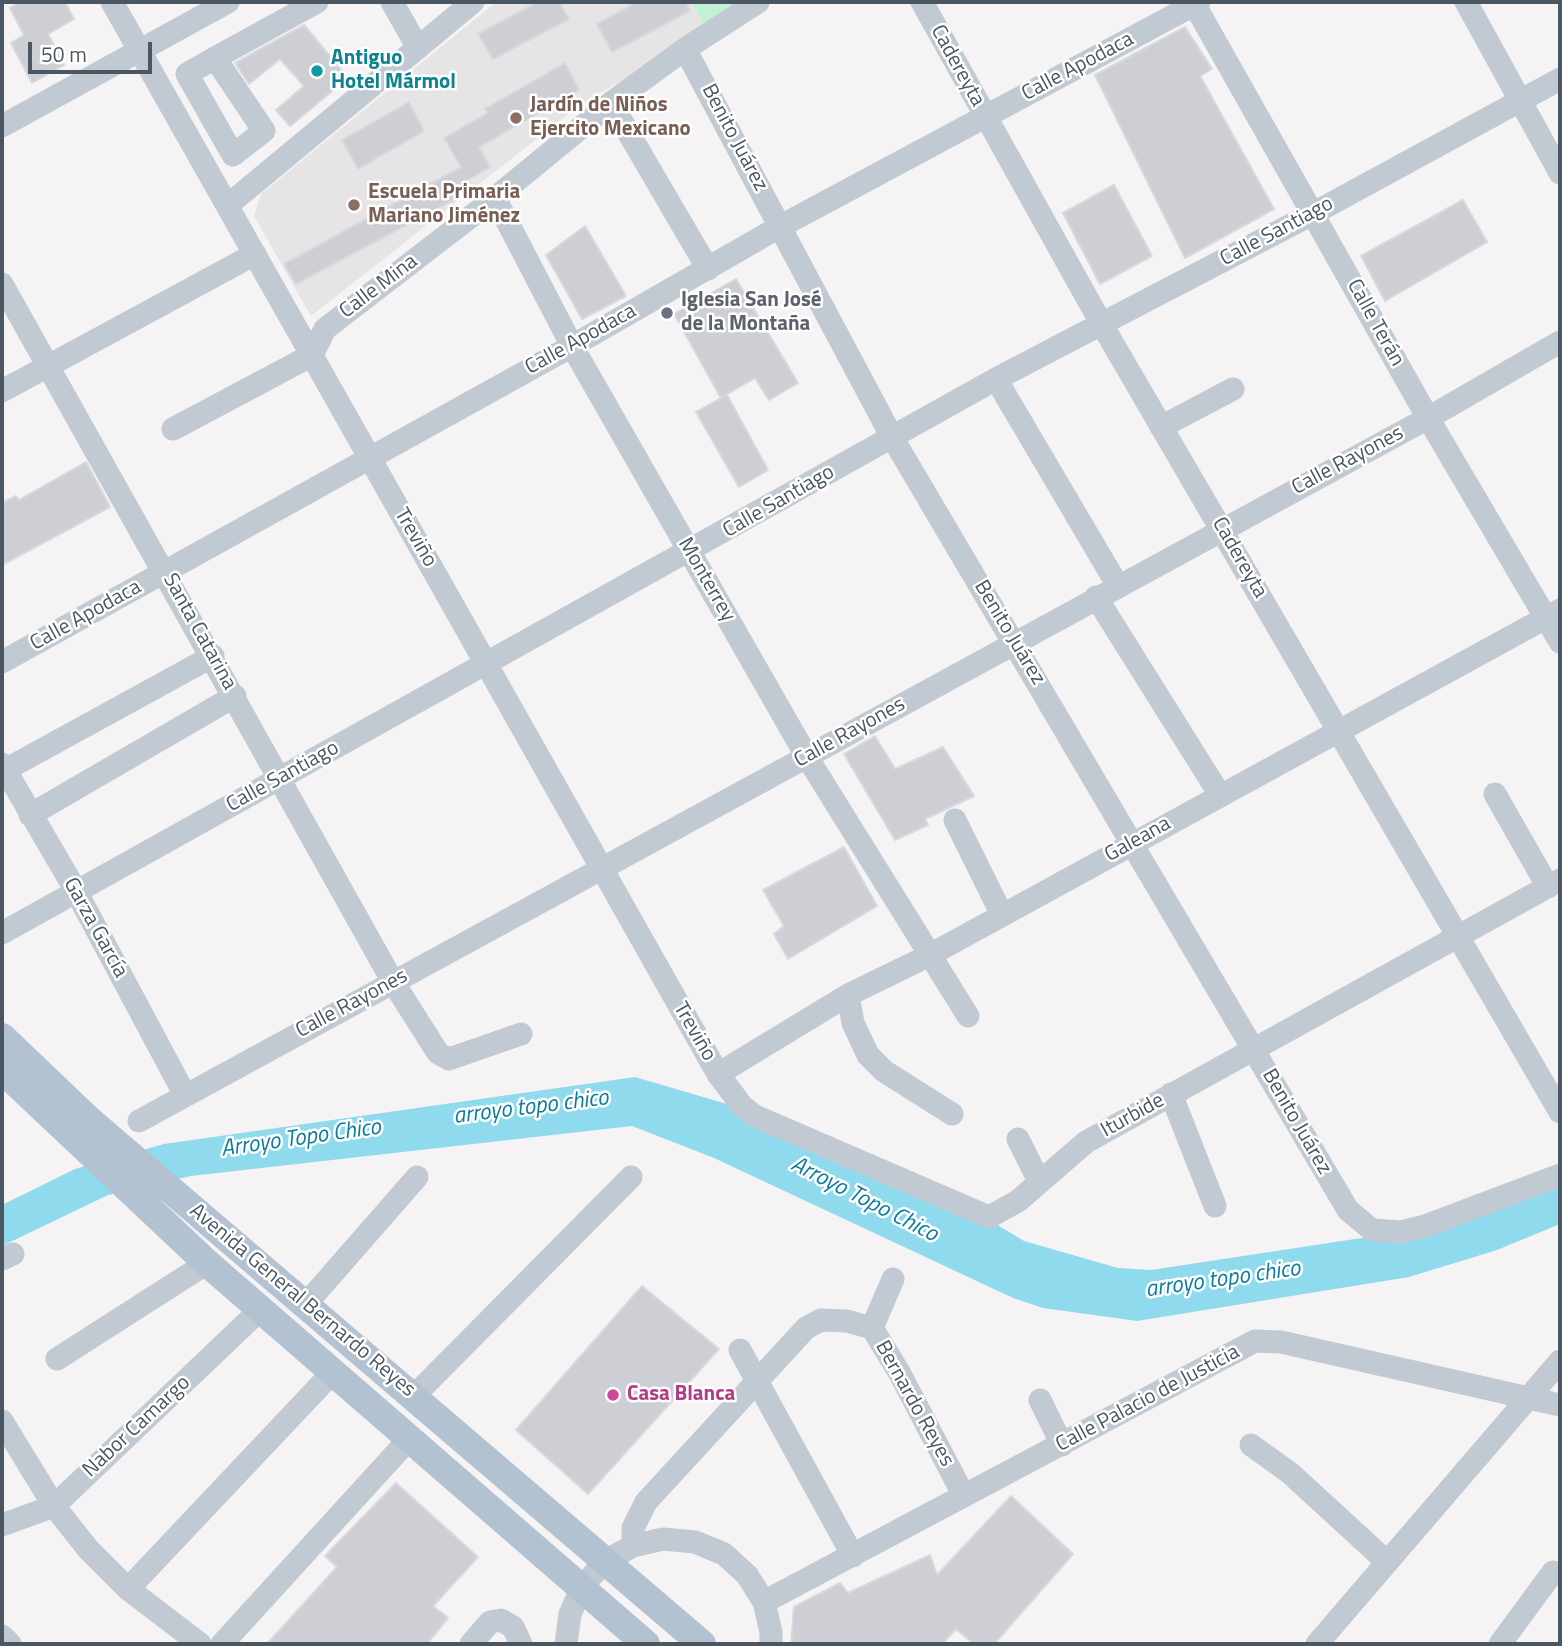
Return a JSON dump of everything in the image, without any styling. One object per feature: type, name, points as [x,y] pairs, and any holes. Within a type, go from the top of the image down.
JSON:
[{"type":"main road","name":"Avenida General Bernardo Reyes","points":[[2,1037],[89,1120],[702,1644]]},
{"type":"main road","name":"Avenida General Bernardo Reyes","points":[[2,1070],[207,1263],[646,1644]]},
{"type":"street","name":"Treviño","points":[[112,2],[718,1074]]},
{"type":"street","points":[[2,126],[228,2]]},
{"type":"street","points":[[215,58],[317,2]]},
{"type":"street","points":[[392,2],[418,48]]},
{"type":"street","points":[[228,205],[473,2]]},
{"type":"street","name":"Calle Mina","points":[[312,355],[325,329],[495,198],[611,103],[685,48],[758,2]]},
{"type":"street","name":"Cadereyta","points":[[922,2],[1101,323],[1560,1112]]},
{"type":"street","points":[[1466,2],[1560,173]]},
{"type":"street","name":"Calle Apodaca","points":[[2,662],[781,226],[1196,3]]},
{"type":"street","name":"Calle Terán","points":[[1196,3],[1428,418],[1553,614],[1560,642]]},
{"type":"street","name":"Benito Juárez","points":[[685,48],[892,437],[1348,1210],[1372,1230],[1401,1232],[1425,1226],[1560,1175]]},
{"type":"street","name":"Calle Santiago","points":[[2,933],[690,552],[996,379],[1314,213],[1560,79]]},
{"type":"street","points":[[611,103],[708,269]]},
{"type":"street","name":"Monterrey","points":[[495,198],[572,345],[807,757],[928,956],[968,1016]]},
{"type":"street","points":[[2,391],[255,254]]},
{"type":"street","name":"Santa Catarina","points":[[2,284],[213,656],[393,982],[438,1053],[449,1059],[521,1034]]},
{"type":"street","name":"Calle Rayones","points":[[139,1121],[1221,528],[1428,418],[1560,342]]},
{"type":"street","points":[[173,429],[312,355]]},
{"type":"street","points":[[996,379],[1118,586]]},
{"type":"street","points":[[1161,427],[1233,388]]},
{"type":"street","points":[[1096,597],[1220,796]]},
{"type":"street","name":"Galeana","points":[[718,1074],[848,995],[928,956],[1553,614]]},
{"type":"street","points":[[3,767],[213,656]]},
{"type":"street","points":[[30,815],[235,696]]},
{"type":"street","name":"Garza García","points":[[3,767],[76,891],[184,1095]]},
{"type":"street","points":[[1495,794],[1554,883]]},
{"type":"street","points":[[955,820],[1002,915]]},
{"type":"street","name":"Iturbide","points":[[718,1074],[742,1106],[755,1116],[989,1217],[1018,1200],[1086,1142],[1554,883]]},
{"type":"street","points":[[848,995],[853,1023],[868,1055],[884,1071],[951,1114]]},
{"type":"street","points":[[1171,1094],[1215,1206]]},
{"type":"street","points":[[1018,1139],[1039,1181]]},
{"type":"street","points":[[306,1304],[417,1177]]},
{"type":"street","points":[[414,1396],[631,1177]]},
{"type":"street","points":[[57,1359],[207,1263]]},
{"type":"street","points":[[872,1328],[893,1279]]},
{"type":"street","name":"Nabor Camargo","points":[[2,1525],[54,1506],[261,1309]]},
{"type":"street","name":"Bernardo Reyes","points":[[633,1546],[633,1528],[646,1502],[813,1323],[830,1319],[872,1328],[899,1372],[964,1496]]},
{"type":"street","name":"Calle Palacio de Justicia","points":[[764,1602],[1255,1341],[1263,1340],[1560,1405]]},
{"type":"street","points":[[740,1350],[853,1556]]},
{"type":"street","points":[[1317,1644],[1560,1361]]},
{"type":"street","points":[[128,1589],[333,1372]]},
{"type":"street","points":[[1040,1400],[1062,1445]]},
{"type":"street","points":[[2,1421],[54,1506],[88,1549],[128,1589],[200,1644]]},
{"type":"street","points":[[222,1644],[410,1438]]},
{"type":"street","points":[[1251,1445],[1290,1473],[1387,1562]]},
{"type":"street","points":[[566,1644],[570,1614],[582,1587],[605,1561],[633,1546],[663,1539],[695,1542],[714,1550],[747,1575],[764,1602],[771,1644]]},
{"type":"street","points":[[1500,1644],[1553,1572]]},
{"type":"street","points":[[471,1644],[490,1622],[501,1620],[513,1627],[521,1644]]},
{"type":"street","points":[[2,1636],[10,1644]]},
{"type":"shaded area","points":[[496,2],[692,2],[708,34],[585,101],[311,316],[254,216],[261,194]]},
{"type":"green space","points":[[692,2],[758,2],[708,34]]},
{"type":"water","points":[[635,1077],[744,1109],[978,1213],[1024,1241],[1118,1268],[1151,1270],[1401,1232],[1560,1175],[1560,1224],[1497,1250],[1409,1277],[1137,1321],[1043,1308],[1013,1298],[714,1158],[632,1126],[191,1176],[108,1195],[2,1246],[2,1205],[75,1169],[164,1144]]},
{"type":"building","points":[[21,2],[65,2],[74,19],[48,34],[64,65],[32,83],[11,43],[24,35],[10,8]]},
{"type":"building","points":[[538,2],[559,2],[569,19],[493,59],[478,34]]},
{"type":"building","points":[[637,2],[686,2],[690,11],[612,52],[597,24]]},
{"type":"building","name":"Antiguo Hotel Mármol","points":[[304,25],[348,78],[290,126],[276,110],[304,86],[280,59],[249,84],[235,63]]},
{"type":"building","points":[[1185,27],[1212,69],[1200,76],[1274,209],[1185,258],[1095,75]]},
{"type":"building","points":[[565,63],[579,90],[479,147],[490,167],[454,188],[459,197],[296,284],[284,264],[461,167],[444,138],[488,113],[485,109]]},
{"type":"building","points":[[409,102],[424,131],[358,169],[342,140]]},
{"type":"building","points":[[1114,185],[1152,256],[1100,284],[1063,213]]},
{"type":"building","points":[[1463,200],[1487,242],[1385,301],[1361,256]]},
{"type":"building","points":[[585,226],[626,296],[582,319],[546,255]]},
{"type":"building","points":[[736,279],[798,383],[769,400],[755,378],[722,397],[727,395],[768,470],[739,487],[696,412],[721,398],[674,314]]},
{"type":"building","points":[[86,462],[110,507],[2,565],[2,503],[16,496],[19,500]]},
{"type":"building","points":[[875,736],[895,769],[943,747],[974,796],[925,819],[928,825],[895,840],[844,754]]},
{"type":"building","points":[[844,847],[877,906],[788,959],[774,934],[784,926],[763,890]]},
{"type":"building","points":[[642,1286],[719,1349],[588,1494],[516,1430]]},
{"type":"building","points":[[396,1483],[478,1557],[433,1606],[448,1618],[427,1644],[267,1644],[337,1567],[325,1556]]},
{"type":"building","points":[[1011,1496],[1073,1554],[994,1644],[974,1644],[956,1629],[942,1644],[791,1644],[794,1607],[840,1583],[848,1593],[930,1555],[937,1575]]},
{"type":"place","name":"Antiguo Hotel Mármol","points":[[317,71]]},
{"type":"place","name":"Jardín de Niños Ejercito Mexicano","points":[[516,118]]},
{"type":"place","name":"Escuela Primaria Mariano Jiménez","points":[[354,205]]},
{"type":"place","name":"Iglesia San José de la Montaña","points":[[667,313]]},
{"type":"place","name":"Casa Blanca","points":[[613,1395]]},
{"type":"water label","name":"arroyo topo chico","points":[[531,1108]]},
{"type":"water label","name":"Arroyo Topo Chico","points":[[301,1139]]},
{"type":"water label","name":"Arroyo Topo Chico","points":[[864,1200]]},
{"type":"water label","name":"arroyo topo chico","points":[[1223,1280]]}]
